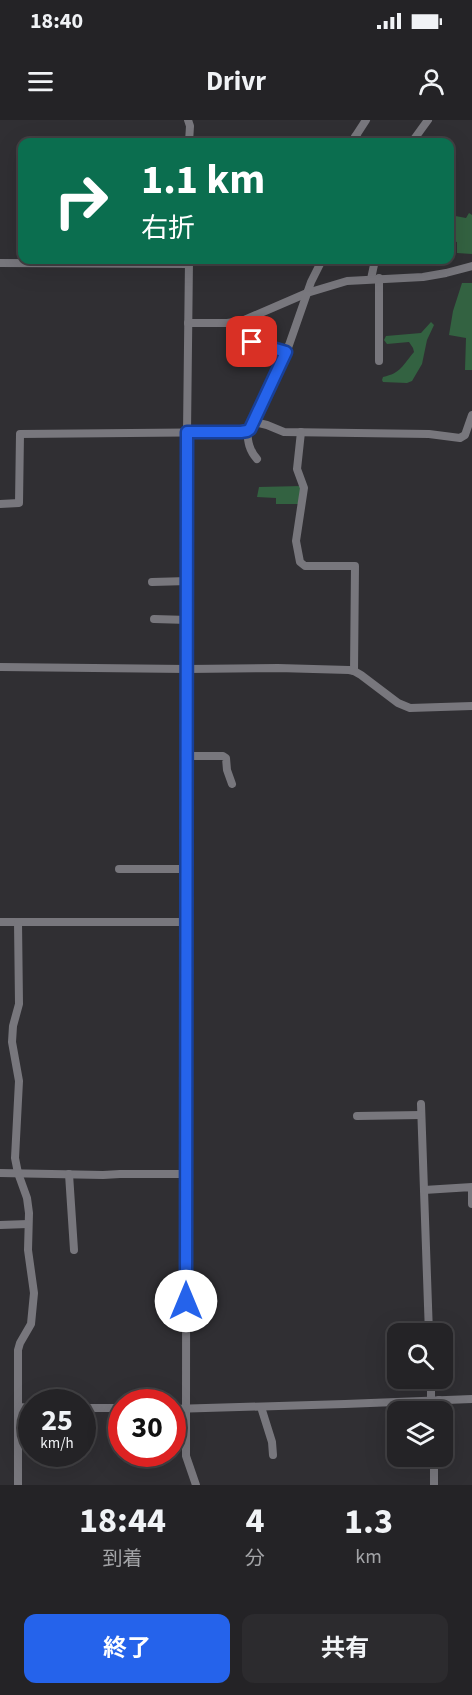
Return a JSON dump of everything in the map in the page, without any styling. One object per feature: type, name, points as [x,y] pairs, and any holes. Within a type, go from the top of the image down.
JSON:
[{"type":"street","points":[[188,120],[189,138]]},
{"type":"street","points":[[355,138],[366,120]]},
{"type":"street","points":[[415,138],[429,120]]},
{"type":"street","points":[[0,263],[18,263]]},
{"type":"street","points":[[186,1389],[189,264]]},
{"type":"street","points":[[257,459],[247,442],[247,431],[254,422],[286,352],[310,282],[320,264]]},
{"type":"street","points":[[375,264],[379,361]]},
{"type":"street","points":[[188,323],[242,321],[307,293],[348,281],[423,277],[472,266]]},
{"type":"street","points":[[242,321],[250,339],[255,344],[286,352]]},
{"type":"street","points":[[254,422],[267,424],[284,432],[429,434],[460,438],[465,435],[472,415]]},
{"type":"street","points":[[0,504],[20,503],[20,434],[247,431]]},
{"type":"street","points":[[301,432],[297,469],[304,488],[296,541],[300,562],[306,566],[355,566],[354,671]]},
{"type":"street","points":[[152,582],[188,581]]},
{"type":"street","points":[[154,619],[188,620]]},
{"type":"street","points":[[0,667],[278,668],[354,671],[398,703],[410,708],[472,706]]},
{"type":"street","points":[[187,756],[223,756],[226,758],[232,784]]},
{"type":"street","points":[[119,870],[187,869]]},
{"type":"street","points":[[0,922],[187,922]]},
{"type":"street","points":[[18,922],[19,1005],[13,1026],[12,1042],[19,1081],[15,1158],[27,1198],[28,1250],[34,1293],[31,1324],[18,1350],[18,1389]]},
{"type":"street","points":[[421,1104],[429,1323]]},
{"type":"street","points":[[357,1116],[421,1115]]},
{"type":"street","points":[[0,1173],[186,1174]]},
{"type":"street","points":[[69,1174],[74,1250]]},
{"type":"street","points":[[424,1190],[471,1187],[472,1204]]},
{"type":"street","points":[[0,1225],[28,1224]]},
{"type":"street","points":[[433,1389],[435,1400]]},
{"type":"street","points":[[186,1409],[472,1399]]},
{"type":"street","points":[[261,1407],[272,1442],[273,1455]]},
{"type":"street","points":[[186,1456],[196,1485]]},
{"type":"street","points":[[18,1467],[18,1485]]},
{"type":"street","points":[[434,1467],[434,1485]]},
{"type":"green space","points":[[469,213],[472,215],[472,254],[457,253],[457,242],[454,242],[454,216],[466,218]]},
{"type":"green space","points":[[462,283],[472,283],[472,370],[465,370],[466,338],[449,335],[453,311]]},
{"type":"green space","points":[[431,322],[434,325],[427,340],[422,364],[412,381],[407,383],[383,382],[383,377],[398,371],[414,352],[409,342],[387,344],[384,340],[386,336],[421,333]]},
{"type":"green space","points":[[302,486],[300,504],[276,504],[276,498],[257,497],[259,487]]},
{"type":"route","points":[[186,1301],[187,432],[241,432],[250,429],[286,352],[252,342]]}]
